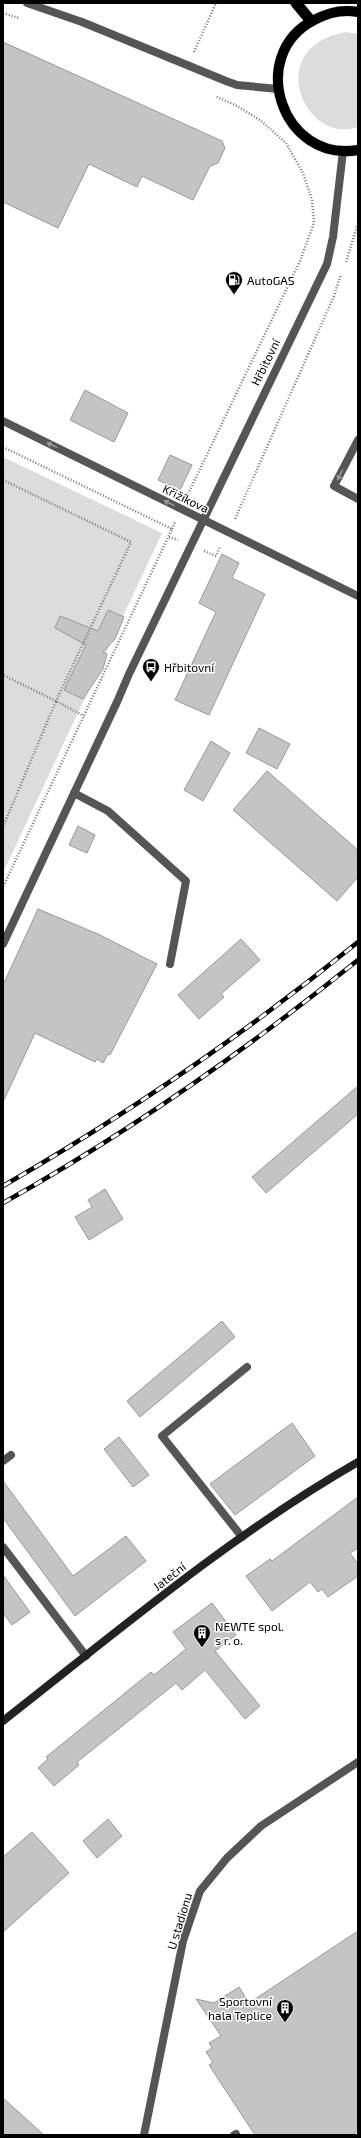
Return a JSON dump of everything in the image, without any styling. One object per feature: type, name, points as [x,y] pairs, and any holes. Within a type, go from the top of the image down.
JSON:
[{"type":"highway","points":[[296,3],[311,21]]},
{"type":"main road","points":[[358,12],[334,13],[311,21],[295,35],[283,53],[279,65],[278,89],[284,110],[298,131],[319,145],[343,151],[358,150]]},
{"type":"main road","name":"Jateční","points":[[3,1721],[210,1558],[314,1487],[358,1462]]},
{"type":"street","points":[[27,3],[82,22],[187,66],[237,84],[278,89]]},
{"type":"street","name":"Hřbitovní","points":[[3,944],[129,674],[327,264],[333,237],[343,151]]},
{"type":"street","name":"Křižíkova","points":[[3,421],[358,596]]},
{"type":"street","points":[[358,440],[334,486],[358,499]]},
{"type":"street","points":[[74,793],[108,811],[186,881],[170,964]]},
{"type":"street","points":[[242,1537],[162,1436],[247,1367]]},
{"type":"street","points":[[3,1461],[11,1455]]},
{"type":"street","points":[[3,1547],[86,1656]]},
{"type":"street","name":"U stadionu","points":[[144,2135],[183,1941],[200,1891],[227,1858],[261,1826],[358,1762]]},
{"type":"path","points":[[187,66],[216,3]]},
{"type":"path","points":[[3,13],[25,20]]},
{"type":"path","points":[[3,887],[300,261],[314,223],[312,200],[303,173],[286,143],[260,120],[237,106],[208,93]]},
{"type":"path","points":[[239,511],[334,296],[358,223]]},
{"type":"path","points":[[3,448],[172,529]]},
{"type":"path","points":[[3,480],[131,542],[56,701],[3,827]]},
{"type":"path","points":[[3,674],[84,716]]},
{"type":"shaded area","points":[[346,32],[358,34],[358,127],[339,129],[322,122],[308,109],[300,92],[299,74],[305,56],[320,41]]},
{"type":"shaded area","points":[[3,457],[162,533],[3,873]]},
{"type":"building","points":[[3,42],[222,141],[225,148],[218,163],[210,166],[193,200],[142,176],[137,187],[89,164],[58,228],[3,202]]},
{"type":"building","points":[[85,390],[128,413],[114,442],[70,420]]},
{"type":"building","points":[[170,455],[192,465],[180,490],[158,480]]},
{"type":"building","points":[[222,554],[239,563],[232,578],[265,594],[209,715],[175,700],[216,612],[199,603]]},
{"type":"building","points":[[108,610],[124,617],[115,639],[103,652],[107,654],[103,669],[83,699],[64,690],[86,645],[55,628],[60,616],[98,631]]},
{"type":"building","points":[[259,728],[290,744],[277,769],[246,753]]},
{"type":"building","points":[[211,741],[230,753],[203,801],[184,790]]},
{"type":"building","points":[[267,771],[358,850],[358,877],[337,901],[233,810]]},
{"type":"building","points":[[78,826],[95,835],[87,853],[69,845]]},
{"type":"building","points":[[38,909],[98,934],[157,964],[110,1055],[108,1054],[103,1063],[97,1059],[95,1062],[35,1033],[3,1102],[3,985]]},
{"type":"building","points":[[241,939],[260,960],[221,994],[224,997],[199,1019],[178,995]]},
{"type":"building","points":[[358,1086],[358,1114],[266,1193],[252,1177]]},
{"type":"building","points":[[105,1189],[123,1219],[89,1240],[75,1217],[92,1207],[88,1200]]},
{"type":"building","points":[[222,1321],[235,1337],[140,1417],[127,1401]]},
{"type":"building","points":[[292,1423],[315,1456],[235,1515],[210,1484]]},
{"type":"building","points":[[119,1437],[149,1475],[133,1487],[104,1449]]},
{"type":"building","points":[[3,1481],[73,1576],[126,1536],[146,1561],[75,1616],[3,1518]]},
{"type":"building","points":[[358,1497],[358,1548],[350,1553],[358,1564],[358,1576],[328,1597],[322,1589],[318,1592],[310,1582],[272,1611],[246,1576],[270,1559],[272,1561]]},
{"type":"building","points":[[3,1575],[30,1612],[12,1625],[3,1613]]},
{"type":"building","points":[[212,1603],[236,1635],[215,1651],[260,1706],[245,1719],[205,1670],[182,1690],[176,1683],[77,1762],[79,1765],[54,1786],[38,1768],[48,1759],[46,1757],[151,1672],[154,1675],[186,1649],[173,1632]]},
{"type":"building","points":[[108,1819],[122,1836],[97,1858],[83,1841]]},
{"type":"building","points":[[32,1832],[69,1873],[3,1932],[3,1857]]},
{"type":"building","name":"Sportovní hala Teplice","points":[[358,1931],[358,2131],[352,2135],[255,2135],[209,2065],[213,2062],[206,2052],[212,2048],[209,2043],[221,2036],[196,1999],[214,2003],[239,1987],[249,2003]]},
{"type":"building","points":[[3,2098],[44,2135],[3,2135]]},
{"type":"railway","points":[[3,1186],[50,1159],[185,1071],[316,976],[358,942]]},
{"type":"railway","points":[[3,1203],[95,1148],[185,1089],[273,1026],[358,960]]},
{"type":"place","name":"AutoGAS","points":[[234,295]]},
{"type":"place","name":"Hřbitovní","points":[[151,682]]},
{"type":"place","name":"NEWTE spol. s r. o.","points":[[202,1648]]},
{"type":"place","name":"Sportovní hala Teplice","points":[[285,2023]]}]
